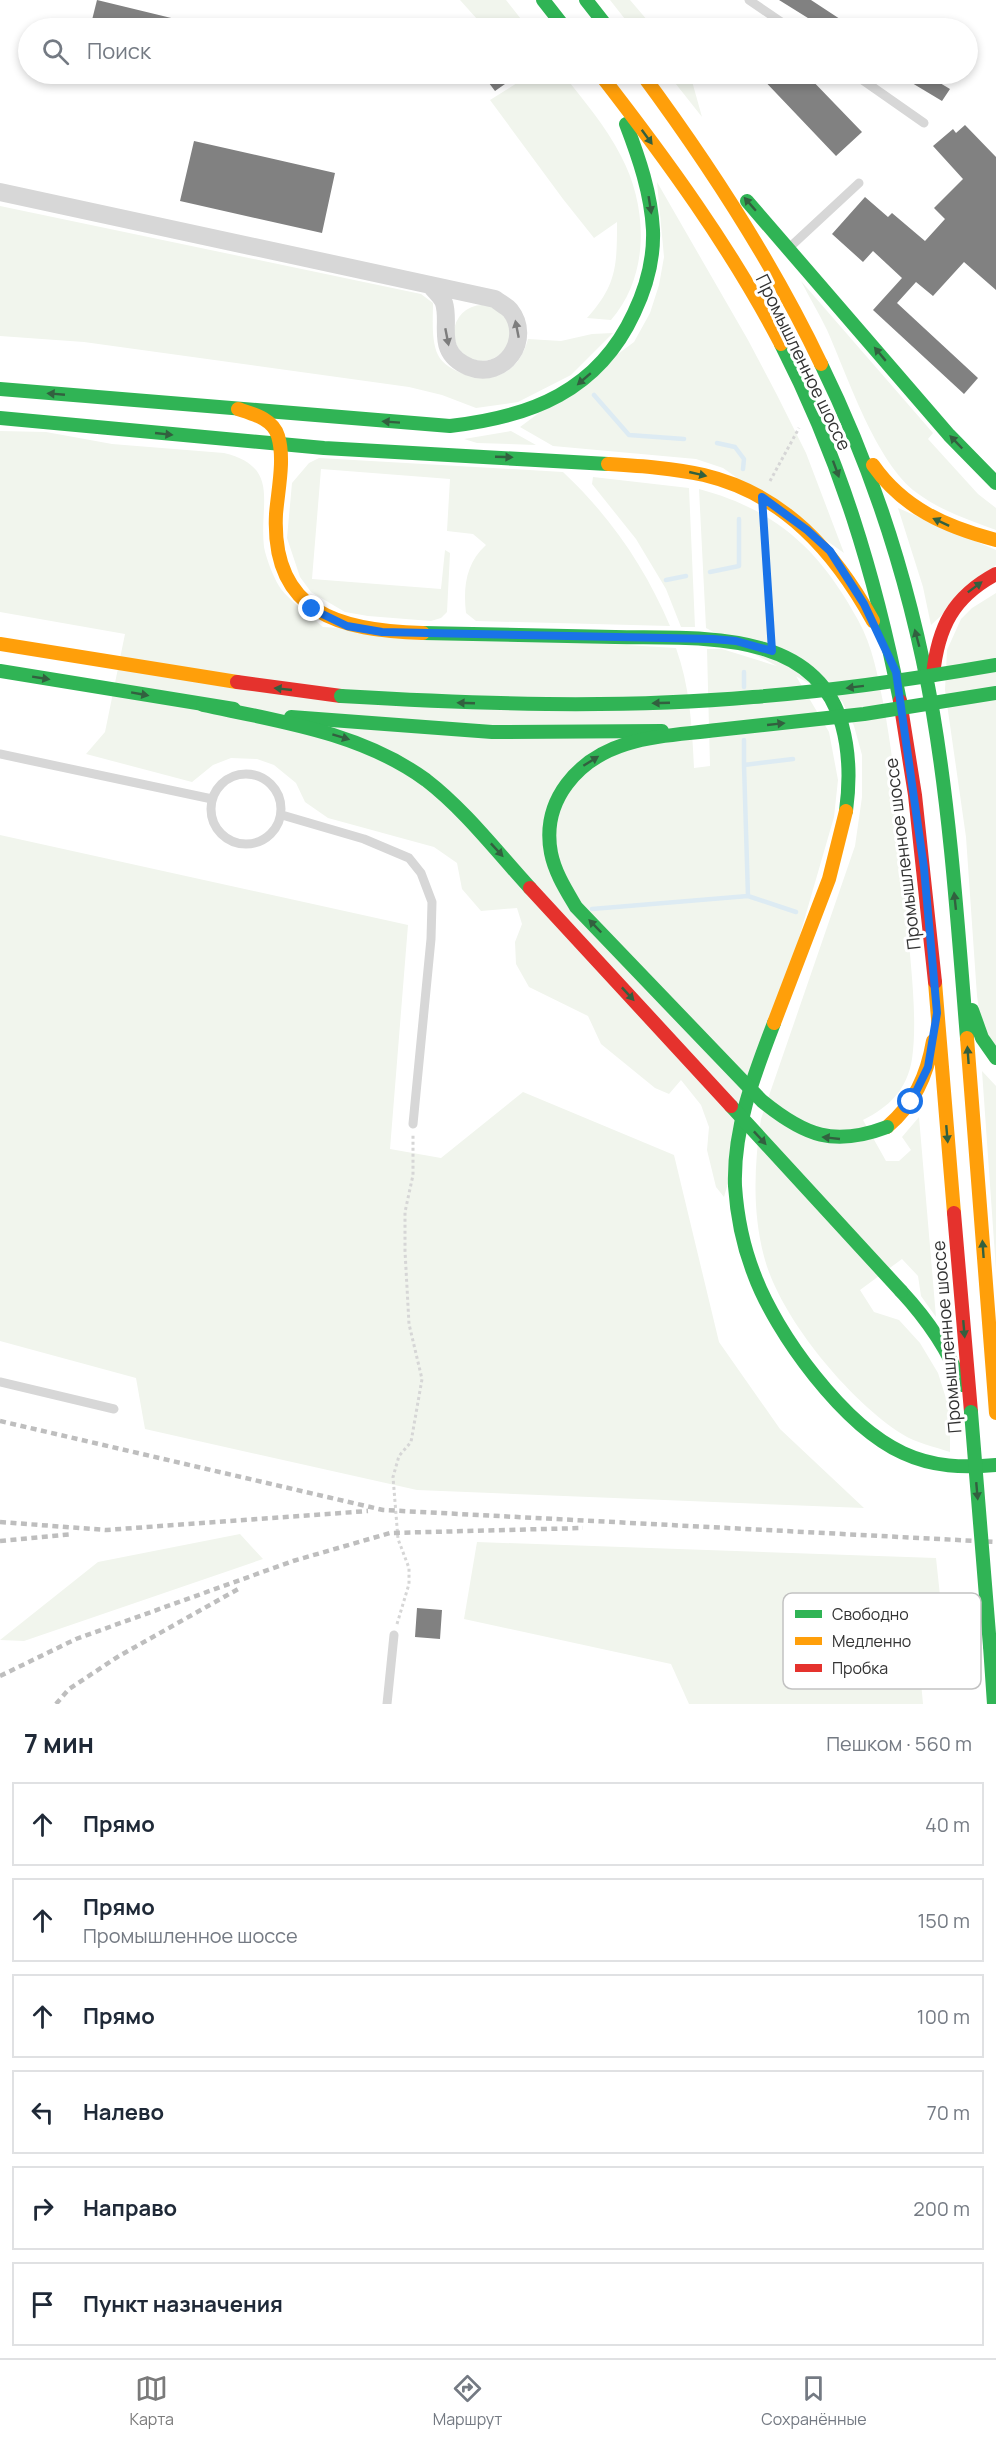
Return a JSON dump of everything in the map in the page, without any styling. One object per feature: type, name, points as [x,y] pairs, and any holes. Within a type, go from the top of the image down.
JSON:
[{"type":"main road","points":[[543,0],[557,18]]},
{"type":"main road","points":[[586,0],[600,18]]},
{"type":"main road","name":"Промышленное шоссе","points":[[608,84],[722,241],[770,324],[811,407],[865,548],[896,672],[924,868],[994,1704]]},
{"type":"main road","name":"Промышленное шоссе","points":[[650,84],[688,135],[766,257],[810,338],[847,419],[875,490],[897,559],[920,649],[961,959],[996,1412]]},
{"type":"main road","points":[[0,389],[450,426],[498,421],[556,399],[583,382],[623,336],[647,282],[652,256],[653,232],[647,184],[613,90]]},
{"type":"main road","points":[[688,135],[949,435],[996,483]]},
{"type":"main road","points":[[238,409],[264,418],[278,434],[277,545],[281,565],[289,583],[312,609],[347,626],[365,630],[399,632],[736,641],[772,651],[801,664],[828,690],[837,707],[847,748],[848,792],[841,841],[767,1038],[742,1118],[737,1145],[736,1195],[743,1246],[754,1277],[773,1315],[804,1360],[838,1403],[860,1425],[882,1442],[925,1462],[971,1468],[996,1465]]},
{"type":"main road","points":[[279,444],[291,424],[322,417]]},
{"type":"main road","points":[[0,418],[322,448],[560,459],[662,468],[711,477],[762,497],[807,530],[830,551],[864,604],[896,672]]},
{"type":"main road","points":[[847,419],[881,479],[900,497],[922,513],[946,524],[996,540]]},
{"type":"main road","points":[[236,441],[255,451],[266,462],[278,484]]},
{"type":"main road","points":[[278,484],[282,471],[291,459],[303,452],[322,448]]},
{"type":"main road","points":[[928,711],[933,659],[945,621],[970,589],[996,574]]},
{"type":"main road","points":[[0,636],[86,658]]},
{"type":"main road","points":[[0,644],[306,692],[417,702],[498,705],[658,703],[749,698],[860,687],[996,665]]},
{"type":"main road","points":[[0,671],[202,705],[341,723],[492,732],[717,730]]},
{"type":"main road","points":[[928,711],[996,693]]},
{"type":"main road","points":[[937,1013],[932,1048],[919,1087],[899,1118],[887,1126],[854,1138],[835,1139],[814,1136],[795,1127],[762,1101],[576,906],[564,888],[554,866],[548,832],[550,815],[564,784],[580,768],[610,750],[628,743],[717,730],[928,711],[996,699]]},
{"type":"main road","points":[[202,705],[346,738],[397,761],[426,780],[481,834],[924,1316],[942,1342],[957,1371],[971,1412]]},
{"type":"main road","points":[[961,959],[974,1018],[982,1038],[996,1058]]},
{"type":"street","points":[[0,192],[495,299],[509,309],[517,322],[519,338],[513,354],[501,364],[487,370],[468,367],[454,356],[445,341],[444,303],[430,285]]},
{"type":"lane","points":[[749,0],[775,18]]},
{"type":"lane","points":[[868,84],[924,123]]},
{"type":"lane","points":[[788,248],[859,183]]},
{"type":"lane","points":[[0,754],[212,799]]},
{"type":"lane","points":[[246,774],[261,777],[273,786],[280,800],[282,815],[276,829],[266,839],[253,845],[238,844],[225,838],[215,827],[210,813],[212,799],[219,786],[231,777],[246,774]]},
{"type":"lane","points":[[282,815],[364,839],[409,858],[421,873],[432,902],[431,939],[413,1124]]},
{"type":"lane","points":[[0,1382],[114,1409]]},
{"type":"lane","points":[[387,1704],[394,1635]]},
{"type":"path","points":[[772,651],[762,497],[811,407]]},
{"type":"path","points":[[394,1635],[409,1584],[409,1568],[398,1539],[393,1477],[399,1456],[411,1442],[422,1379],[409,1324],[405,1251],[405,1212],[412,1175],[413,1124]]},
{"type":"shaded area","points":[[460,0],[506,0],[520,18],[476,18]]},
{"type":"shaded area","points":[[610,0],[630,0],[645,18],[624,18]]},
{"type":"shaded area","points":[[515,84],[571,84],[608,134],[621,156],[636,197],[641,240],[633,283],[624,302],[611,320],[587,318],[610,284],[617,250],[617,222],[594,238],[490,100]]},
{"type":"shaded area","points":[[676,84],[693,84],[702,117]]},
{"type":"shaded area","points":[[657,182],[777,395],[806,453],[844,553],[723,468],[696,459],[553,446],[520,427],[634,342],[650,313],[659,285],[664,257]]},
{"type":"shaded area","points":[[0,206],[421,294],[433,303],[433,336],[440,358],[457,371],[476,377],[505,373],[519,360],[528,339],[561,341],[592,334],[613,333],[571,375],[518,402],[476,408],[442,395],[409,387],[84,342],[0,336]]},
{"type":"shaded area","points":[[801,281],[933,433],[928,439],[978,494],[996,508],[996,530],[936,505],[917,493],[902,479],[876,441],[864,418],[827,330]]},
{"type":"shaded area","points":[[482,305],[497,310],[505,318],[510,333],[505,348],[497,356],[482,361],[467,356],[459,348],[454,333],[459,318],[467,310]]},
{"type":"shaded area","points":[[0,431],[46,432],[112,444],[224,453],[242,459],[254,467],[264,489],[264,547],[274,577],[288,596],[323,627],[676,648],[687,692],[694,768],[710,766],[707,649],[722,649],[793,671],[829,732],[838,780],[834,817],[724,1197],[716,1187],[707,1150],[709,1127],[701,1105],[681,1080],[669,1094],[655,1088],[601,1044],[588,1016],[529,987],[516,964],[515,942],[522,924],[517,908],[481,911],[462,889],[457,863],[434,847],[328,818],[305,802],[296,783],[274,765],[257,759],[231,758],[213,765],[192,782],[86,754],[105,732],[125,634],[0,612]]},
{"type":"shaded area","points":[[511,431],[536,445],[477,443],[464,439]]},
{"type":"shaded area","points":[[319,458],[563,472],[596,506],[625,543],[649,583],[670,626],[476,621],[466,613],[467,576],[474,560],[486,545],[473,534],[447,531],[450,479],[321,469],[312,579],[441,589],[445,550],[450,553],[447,612],[441,618],[431,621],[345,612],[311,592],[300,577],[287,538],[292,483],[309,463]]},
{"type":"shaded area","points":[[593,477],[689,488],[695,627],[681,627],[666,589],[636,539],[592,484]]},
{"type":"shaded area","points":[[699,489],[751,508],[774,521],[812,553],[828,573],[858,620],[868,641],[874,662],[888,733],[901,839],[914,1008],[914,1043],[910,1070],[901,1088],[889,1103],[863,1120],[886,1161],[899,1161],[911,1150],[902,1137],[919,1117],[936,1317],[921,1296],[918,1276],[902,1259],[860,1290],[874,1312],[899,1320],[920,1343],[938,1373],[950,1411],[950,1452],[902,1434],[882,1420],[840,1380],[802,1333],[786,1308],[765,1260],[756,1208],[757,1154],[761,1119],[855,846],[862,797],[862,755],[854,726],[842,701],[706,628]]},
{"type":"shaded area","points":[[898,508],[996,550],[996,565],[931,625],[923,587]]},
{"type":"shaded area","points":[[996,593],[996,1049],[981,1023],[977,996],[966,837],[945,690],[947,650],[961,619],[972,608]]},
{"type":"shaded area","points":[[0,835],[408,925],[390,1149],[441,1158],[523,1092],[674,1155],[719,1342],[780,1429],[864,1508],[417,1490],[145,1429],[136,1378],[0,1341]]},
{"type":"shaded area","points":[[982,1071],[996,1086],[996,1270]]},
{"type":"shaded area","points":[[240,1534],[263,1559],[24,1641],[0,1640],[98,1562]]},
{"type":"shaded area","points":[[477,1542],[936,1558],[940,1593],[783,1593],[783,1689],[922,1689],[923,1704],[689,1704],[671,1664],[464,1619]]},
{"type":"building","points":[[97,0],[171,18],[92,18]]},
{"type":"building","points":[[779,0],[811,0],[838,18],[808,18]]},
{"type":"building","points":[[490,84],[505,84],[495,91]]},
{"type":"building","points":[[768,84],[816,84],[862,132],[836,156]]},
{"type":"building","points":[[914,84],[942,84],[950,89],[942,101]]},
{"type":"building","points":[[965,125],[996,157],[996,290],[964,262],[933,296],[916,282],[897,303],[978,378],[964,394],[873,310],[902,278],[873,251],[863,262],[832,234],[865,197],[888,217],[892,213],[925,241],[945,219],[934,208],[963,179],[933,146],[953,129],[956,133]]},
{"type":"building","points":[[194,141],[335,173],[322,233],[180,201]]},
{"type":"building","points":[[417,1608],[442,1610],[440,1639],[415,1637]]},
{"type":"waterway","points":[[594,395],[629,435],[684,439]]},
{"type":"waterway","points":[[717,443],[735,447],[744,459],[743,469]]},
{"type":"waterway","points":[[710,572],[739,566],[739,519]]},
{"type":"waterway","points":[[666,580],[686,576]]},
{"type":"waterway","points":[[744,672],[744,687]]},
{"type":"waterway","points":[[744,740],[744,765]]},
{"type":"waterway","points":[[748,896],[744,765],[793,759]]},
{"type":"waterway","points":[[592,909],[748,896],[796,912]]},
{"type":"railway","points":[[0,1421],[383,1510],[996,1542]]},
{"type":"railway","points":[[0,1522],[106,1530],[368,1511]]},
{"type":"railway","points":[[0,1676],[76,1639],[293,1561],[390,1533],[583,1528]]},
{"type":"railway","points":[[0,1541],[73,1534]]},
{"type":"railway","points":[[56,1704],[69,1689],[119,1656],[240,1588]]},
{"type":"traffic: fast","points":[[543,0],[557,18]]},
{"type":"traffic: fast","points":[[586,0],[600,18]]},
{"type":"traffic: fast","points":[[0,389],[450,426],[508,416],[534,407],[581,381],[601,362],[619,340],[634,313],[646,283],[652,251],[652,216],[644,176],[626,124]]},
{"type":"traffic: fast","points":[[747,201],[949,435],[996,483]]},
{"type":"traffic: fast","points":[[781,344],[821,431],[853,518],[879,608],[900,701]]},
{"type":"traffic: fast","points":[[821,364],[875,491],[903,578],[924,668],[945,794],[967,1038]]},
{"type":"traffic: fast","points":[[0,418],[324,448],[608,464]]},
{"type":"traffic: fast","points":[[423,633],[715,640],[748,645],[779,655],[806,670],[828,693],[842,725],[849,768],[846,811]]},
{"type":"traffic: fast","points":[[341,696],[547,704],[702,701],[845,688],[996,665]]},
{"type":"traffic: fast","points":[[0,671],[234,709]]},
{"type":"traffic: fast","points":[[717,730],[864,714],[996,693]]},
{"type":"traffic: fast","points":[[203,705],[319,731],[375,751],[401,764],[426,780],[454,804],[530,888]]},
{"type":"traffic: fast","points":[[291,717],[492,732],[662,731]]},
{"type":"traffic: fast","points":[[717,730],[626,744],[593,760],[579,771],[567,784],[552,816],[549,834],[551,853],[558,874],[576,907],[762,1101],[792,1123],[821,1135],[851,1136],[887,1127]]},
{"type":"traffic: fast","points":[[972,1010],[982,1038],[996,1058]]},
{"type":"traffic: fast","points":[[774,1023],[746,1103],[735,1165],[735,1186],[741,1231],[750,1263],[764,1298],[795,1350],[815,1376],[858,1422],[881,1440],[914,1458],[937,1464],[996,1465]]},
{"type":"traffic: fast","points":[[731,1106],[901,1291]]},
{"type":"traffic: fast","points":[[901,1291],[936,1335],[962,1385]]},
{"type":"traffic: fast","points":[[971,1412],[990,1646]]},
{"type":"traffic: fast","points":[[990,1646],[994,1704]]},
{"type":"traffic: slow","points":[[608,84],[719,239],[762,308],[781,344]]},
{"type":"traffic: slow","points":[[649,84],[739,215],[782,288],[821,364]]},
{"type":"traffic: slow","points":[[238,409],[267,421],[278,436],[281,464],[276,514],[277,547],[285,574],[298,595],[316,610],[339,621],[364,627],[423,633]]},
{"type":"traffic: slow","points":[[608,464],[668,469],[704,475],[733,484],[759,496],[783,511],[824,549],[842,572],[873,621]]},
{"type":"traffic: slow","points":[[873,465],[898,493],[927,514],[960,529],[996,540]]},
{"type":"traffic: slow","points":[[0,644],[237,682]]},
{"type":"traffic: slow","points":[[774,1023],[829,879],[846,811]]},
{"type":"traffic: slow","points":[[935,982],[954,1213]]},
{"type":"traffic: slow","points":[[967,1038],[996,1413]]},
{"type":"traffic: slow","points":[[887,1127],[905,1109],[918,1088],[927,1066],[933,1041]]},
{"type":"traffic: jam","points":[[933,675],[939,642],[950,615],[969,593],[996,574]]},
{"type":"traffic: jam","points":[[237,682],[341,696]]},
{"type":"traffic: jam","points":[[900,701],[915,795],[935,982]]},
{"type":"traffic: jam","points":[[530,888],[731,1106]]},
{"type":"traffic: jam","points":[[954,1213],[971,1412]]},
{"type":"route","points":[[312,609],[347,626],[382,632],[713,639],[736,641],[772,651],[762,497],[807,530],[830,551],[849,578],[878,630],[896,672],[924,868],[937,1013],[928,1067],[911,1102]]}]
